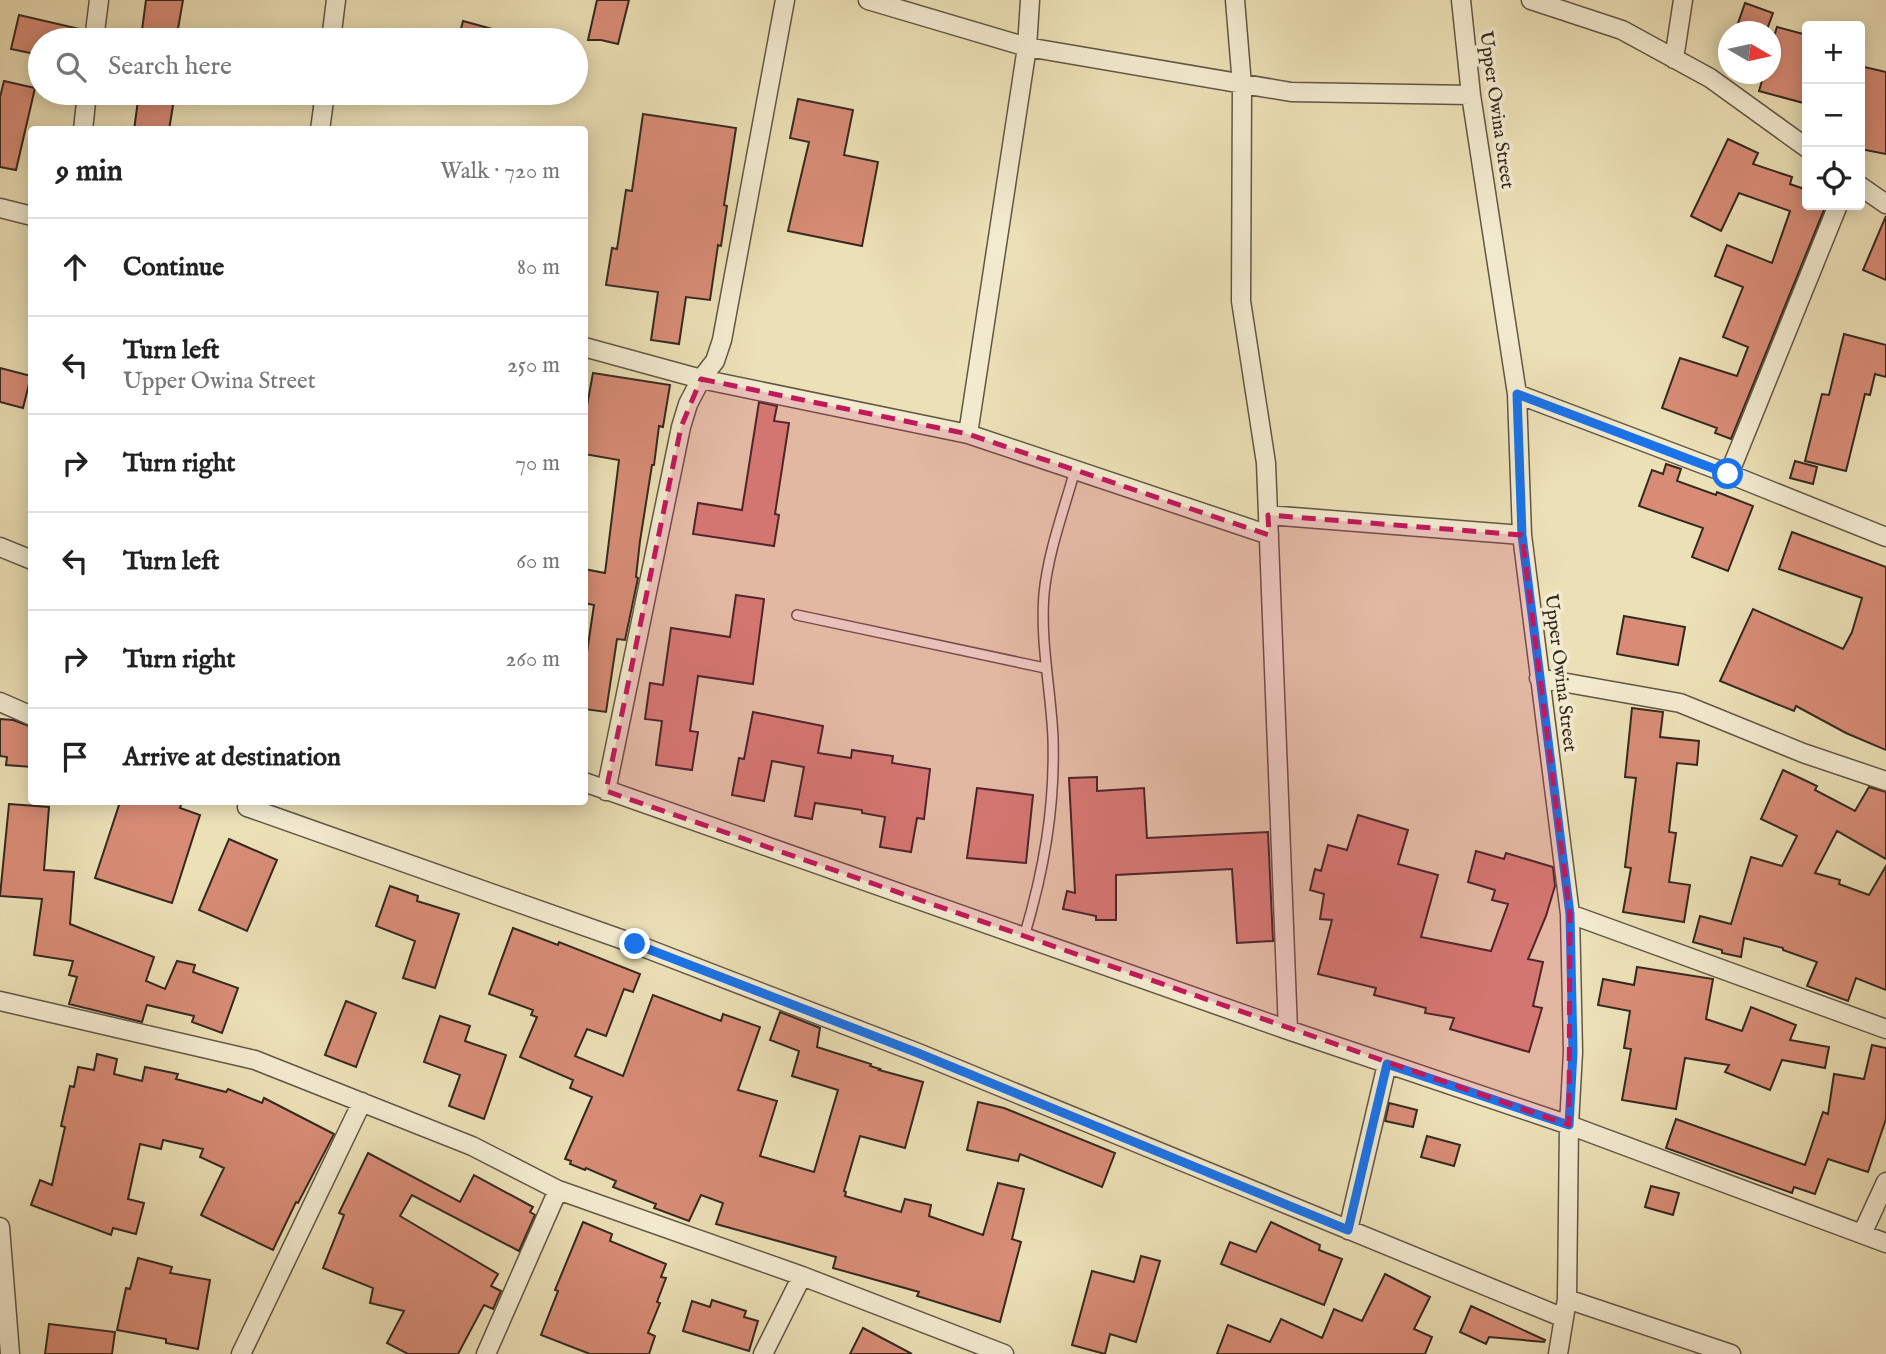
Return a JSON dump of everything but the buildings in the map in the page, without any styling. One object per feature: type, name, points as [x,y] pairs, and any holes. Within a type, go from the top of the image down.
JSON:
[{"type":"street","points":[[96,28],[99,0]]},
{"type":"street","points":[[332,28],[336,0]]},
{"type":"street","points":[[606,791],[681,427],[688,404],[701,379],[715,361],[722,340],[785,0]]},
{"type":"street","points":[[869,0],[1027,47],[1242,85],[1291,92],[1471,95]]},
{"type":"street","points":[[968,434],[1027,47],[1030,0]]},
{"type":"street","points":[[1235,0],[1242,85],[1241,301],[1266,463],[1288,1030]]},
{"type":"street","name":"Upper Owina Street","points":[[1461,0],[1471,95],[1517,394],[1522,535],[1570,914],[1573,1052],[1569,1125],[1567,1299],[1558,1354]]},
{"type":"street","points":[[1531,0],[1622,30],[1710,78],[1806,147]]},
{"type":"street","points":[[1674,59],[1683,0]]},
{"type":"street","points":[[84,126],[86,105]]},
{"type":"street","points":[[321,126],[323,105]]},
{"type":"street","points":[[1865,189],[1886,204]]},
{"type":"street","points":[[0,208],[28,215]]},
{"type":"street","points":[[1728,474],[1836,210]]},
{"type":"street","points":[[588,348],[701,379],[968,434],[1269,535]]},
{"type":"street","points":[[1517,394],[1886,537]]},
{"type":"street","points":[[1268,515],[1522,535]]},
{"type":"street","points":[[0,547],[28,558]]},
{"type":"street","points":[[1539,678],[1680,703],[1803,753],[1886,781]]},
{"type":"street","points":[[0,702],[28,714]]},
{"type":"street","points":[[588,784],[1288,1030],[1569,1125],[1886,1243]]},
{"type":"street","points":[[249,805],[635,944],[918,1053],[1564,1318]]},
{"type":"street","points":[[1570,914],[1886,1029]]},
{"type":"street","points":[[0,1001],[255,1060],[472,1146],[558,1190],[803,1276],[1004,1354]]},
{"type":"street","points":[[1348,1230],[1387,1064]]},
{"type":"street","points":[[241,1354],[362,1102]]},
{"type":"street","points":[[1862,1234],[1886,1182]]},
{"type":"street","points":[[486,1354],[558,1190]]},
{"type":"street","points":[[0,1227],[9,1354],[0,1351]]},
{"type":"street","points":[[764,1354],[803,1276]]},
{"type":"street","points":[[1567,1299],[1731,1354]]},
{"type":"lane","points":[[1024,937],[1040,884],[1052,789],[1052,734],[1045,668],[1044,594],[1054,545],[1075,470]]},
{"type":"lane","points":[[797,615],[1045,668]]},
{"type":"highlighted area","points":[[701,379],[968,434],[1269,535],[1268,515],[1522,535],[1570,914],[1569,1125],[606,791],[681,427]]},
{"type":"route","points":[[635,944],[918,1053],[1348,1230],[1387,1064],[1569,1125],[1573,1052],[1570,914],[1522,535],[1517,394],[1728,474]]}]
